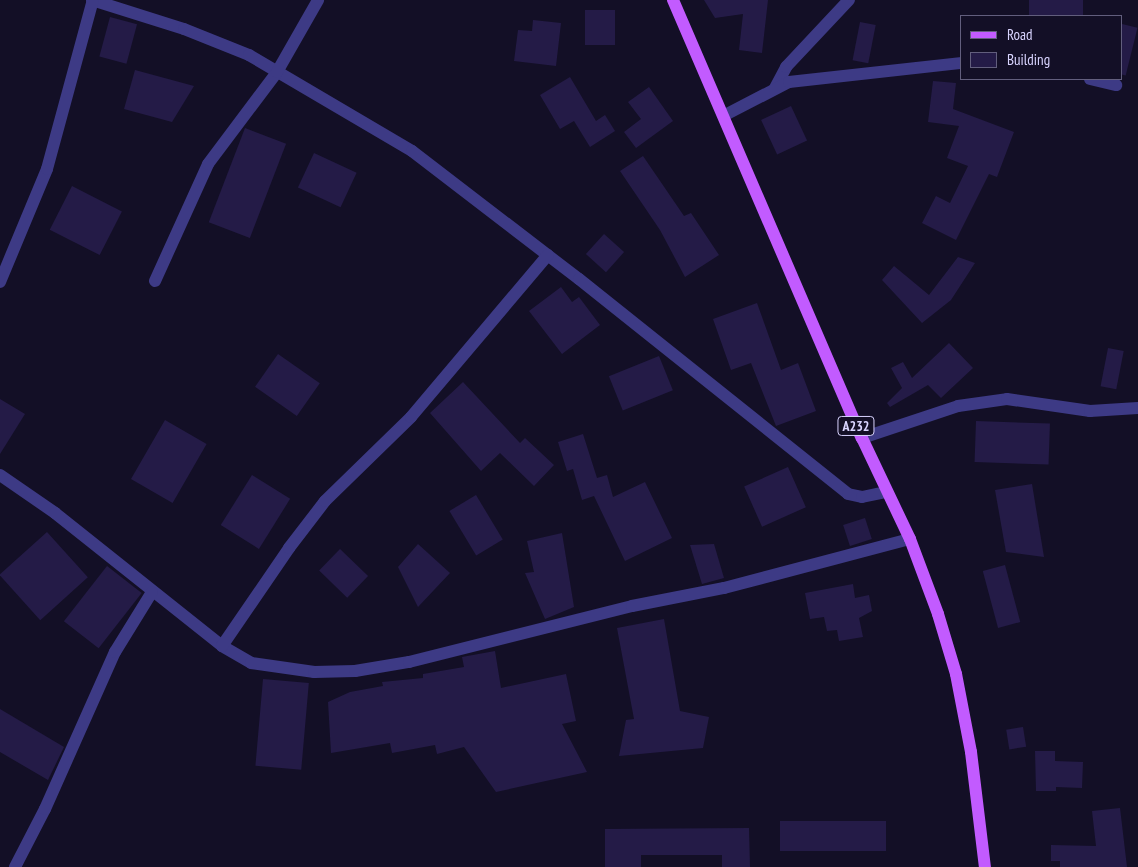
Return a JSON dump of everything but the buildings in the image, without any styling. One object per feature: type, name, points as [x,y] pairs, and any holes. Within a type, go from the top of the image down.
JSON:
[{"type":"main road","name":"A232","points":[[673,0],[725,116],[862,438],[886,492],[910,539],[956,674],[971,752],[985,867]]},
{"type":"street","points":[[0,282],[46,170],[92,0],[184,29],[249,55],[412,151],[548,255],[848,494],[862,497],[886,492]]},
{"type":"street","points":[[155,281],[208,164],[278,72],[318,0]]},
{"type":"street","points":[[775,88],[786,67],[848,0]]},
{"type":"street","points":[[725,116],[789,82],[960,63]]},
{"type":"street","points":[[1094,80],[1116,85]]},
{"type":"street","points":[[222,646],[288,548],[325,501],[411,417],[548,255]]},
{"type":"street","points":[[862,438],[958,406],[1007,399],[1090,410],[1138,408]]},
{"type":"street","points":[[0,475],[54,513],[222,646],[251,663],[273,668],[314,672],[355,671],[409,662],[632,606],[724,588],[910,539]]},
{"type":"street","points":[[15,867],[45,809],[115,652],[152,592]]}]
